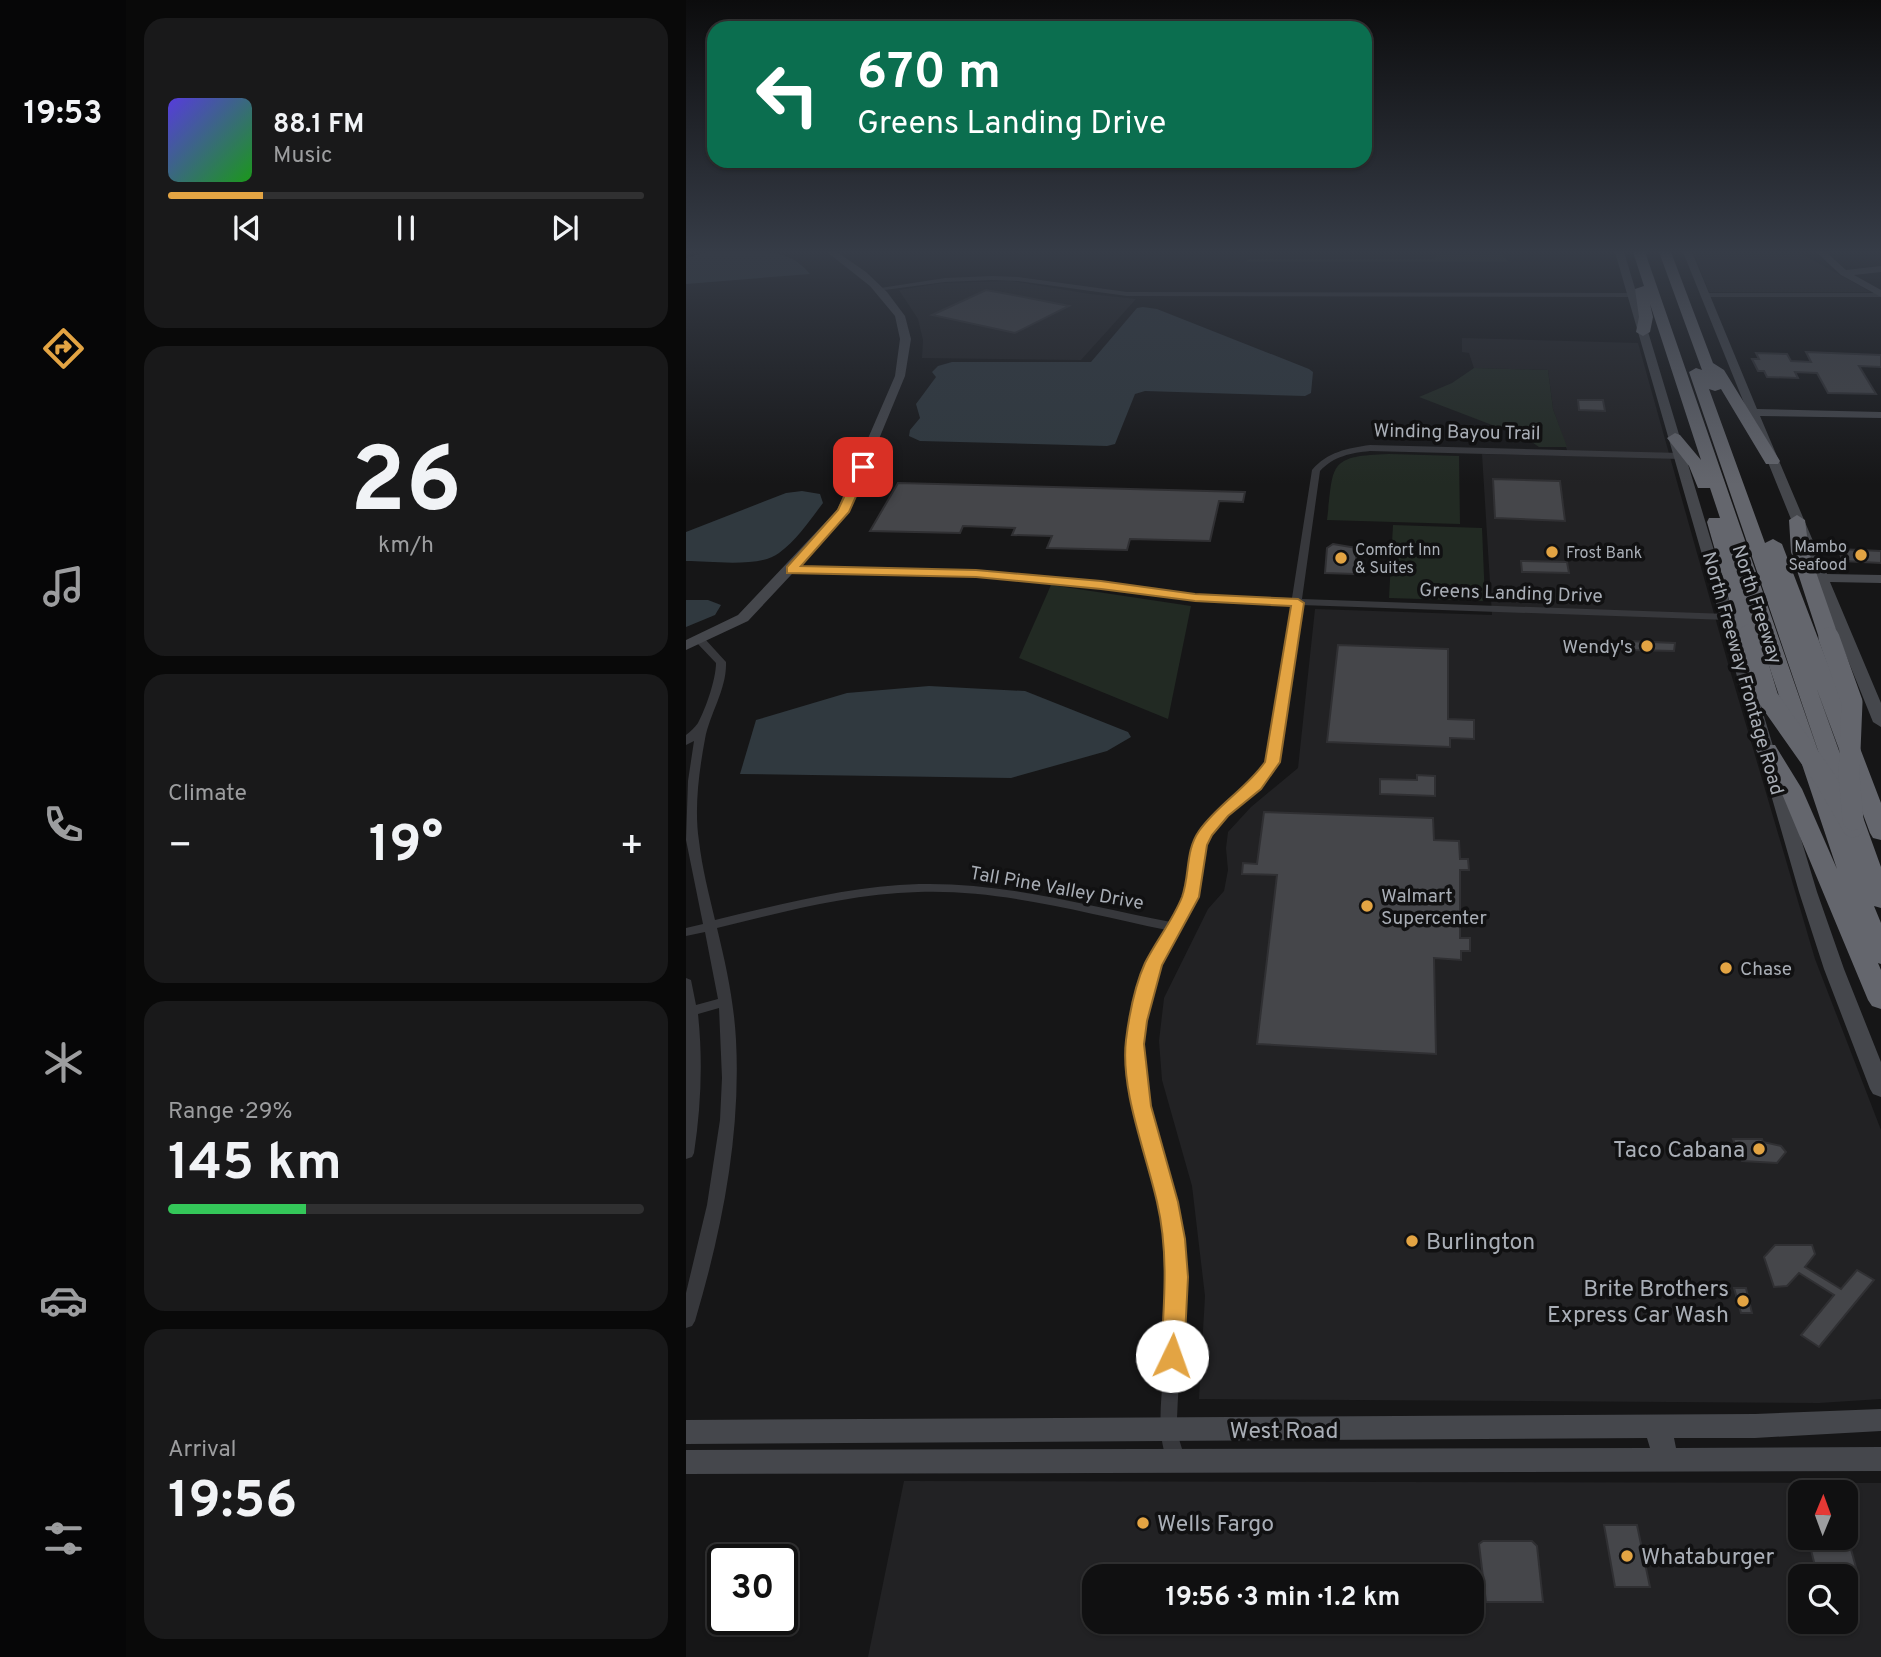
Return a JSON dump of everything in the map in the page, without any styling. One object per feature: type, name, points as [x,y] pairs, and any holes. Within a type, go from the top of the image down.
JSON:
[{"type":"highway","name":"North Freeway","points":[[1669,329],[1833,827],[1881,956]]},
{"type":"highway","name":"North Freeway","points":[[1673,329],[1793,649],[1853,827],[1881,900]]},
{"type":"highway","name":"North Freeway","points":[[1694,329],[1881,833]]},
{"type":"highway","points":[[1706,362],[1717,370],[1772,461]]},
{"type":"highway","points":[[1675,438],[1697,465],[1768,698],[1825,779],[1853,827]]},
{"type":"highway","points":[[1710,504],[1716,578]]},
{"type":"highway","points":[[1797,520],[1800,552],[1852,702],[1849,775],[1853,827]]},
{"type":"highway","points":[[1767,750],[1791,789],[1881,1000]]},
{"type":"main road","points":[[686,646],[701,641],[743,618],[843,512],[900,376],[905,353],[904,329]]},
{"type":"main road","points":[[1718,329],[1881,722]]},
{"type":"main road","name":"North Freeway Frontage Road","points":[[1643,332],[1808,892],[1834,970],[1881,1090]]},
{"type":"main road","points":[[1752,412],[1881,415]]},
{"type":"main road","points":[[1821,578],[1881,579]]},
{"type":"main road","name":"West Road","points":[[686,1432],[1657,1427],[1793,1425],[1881,1420]]},
{"type":"main road","points":[[1657,1427],[1667,1460]]},
{"type":"main road","points":[[1432,1429],[1435,1460]]},
{"type":"main road","name":"West Road","points":[[686,1462],[1881,1459]]},
{"type":"street","name":"Winding Bayou Trail","points":[[1177,1462],[1168,1431],[1177,1277],[1174,1239],[1168,1202],[1141,1106],[1135,1044],[1144,993],[1153,965],[1190,897],[1199,845],[1217,818],[1256,786],[1273,762],[1316,470],[1321,464],[1342,453],[1393,447],[1681,456]]},
{"type":"street","name":"Greens Landing Drive","points":[[791,570],[976,574],[1101,585],[1195,598],[1728,617]]},
{"type":"street","points":[[686,1321],[696,1290],[725,1142],[728,1091],[725,1002],[692,839],[691,813],[703,724],[722,676],[722,662],[701,641]]},
{"type":"street","points":[[686,742],[703,724]]},
{"type":"street","name":"Tall Pine Valley Drive","points":[[686,932],[836,896],[926,888],[1004,895],[1173,927]]},
{"type":"street","points":[[686,983],[691,1011],[691,1098],[686,1153]]},
{"type":"street","points":[[691,1011],[725,1002]]},
{"type":"shaded area","points":[[920,329],[1109,329],[1081,360],[922,358]]},
{"type":"shaded area","points":[[1119,329],[1208,329],[1313,372],[1311,393],[1305,396],[1145,391],[1135,394],[1115,444],[1107,446],[920,441],[909,436],[910,430],[920,418],[916,404],[936,377],[932,372],[938,366],[952,362],[1091,362]]},
{"type":"shaded area","points":[[1462,338],[1638,343],[1815,959],[1881,1130],[1881,1399],[1819,1403],[1199,1399],[1205,1296],[1192,1186],[1162,1080],[1159,1041],[1164,998],[1208,909],[1224,891],[1228,870],[1228,832],[1251,807],[1298,768],[1315,609],[1492,615],[1482,454],[1569,456],[1553,409],[1548,370],[1474,368],[1469,353],[1462,352]]},
{"type":"shaded area","points":[[1474,368],[1548,370],[1553,409],[1567,447],[1539,447],[1526,438],[1419,397],[1452,383]]},
{"type":"shaded area","points":[[1389,454],[1459,456],[1460,524],[1327,520],[1333,475],[1337,467],[1354,457]]},
{"type":"shaded area","points":[[802,491],[820,494],[823,503],[786,548],[771,558],[748,562],[686,561],[686,532],[786,493]]},
{"type":"shaded area","points":[[1393,525],[1482,528],[1485,601],[1389,598]]},
{"type":"shaded area","points":[[1051,585],[1191,606],[1168,719],[1019,658]]},
{"type":"shaded area","points":[[686,600],[708,600],[721,605],[715,615],[686,627]]},
{"type":"shaded area","points":[[929,686],[1025,691],[1128,732],[1131,737],[1107,751],[1011,778],[740,774],[756,720],[847,693]]},
{"type":"shaded area","points":[[904,1481],[1788,1483],[1788,1550],[1858,1550],[1858,1483],[1881,1483],[1881,1657],[868,1657]]},
{"type":"building","points":[[998,329],[1022,329],[1015,333]]},
{"type":"building","points":[[1806,352],[1881,355],[1881,367],[1859,366],[1876,394],[1828,393],[1817,373],[1795,372],[1798,378],[1767,377],[1764,371],[1758,371],[1752,359],[1759,359],[1756,353],[1787,354],[1791,361],[1811,362]]},
{"type":"building","points":[[1578,400],[1603,400],[1605,411],[1579,410]]},
{"type":"building","points":[[1493,479],[1560,481],[1565,521],[1495,518]]},
{"type":"building","points":[[898,483],[1245,492],[1243,502],[1219,501],[1210,541],[1130,539],[1127,550],[1047,548],[1052,536],[1012,535],[1015,528],[963,526],[960,533],[870,531]]},
{"type":"building","name":"Comfort Inn & Suites","points":[[1333,544],[1357,548],[1355,574],[1325,573],[1327,548]]},
{"type":"building","name":"Mambo Seafood","points":[[1838,549],[1881,551],[1881,563],[1843,561]]},
{"type":"building","points":[[1521,561],[1567,562],[1569,573],[1522,572]]},
{"type":"building","name":"Wendy's","points":[[1628,641],[1675,643],[1674,651],[1629,650]]},
{"type":"building","points":[[1338,645],[1448,649],[1448,719],[1474,720],[1474,739],[1450,738],[1450,747],[1327,742]]},
{"type":"building","points":[[1417,775],[1435,776],[1435,796],[1380,794],[1380,779],[1417,780]]},
{"type":"building","name":"Walmart Supercenter","points":[[1264,812],[1433,818],[1434,840],[1459,841],[1460,859],[1468,859],[1469,870],[1460,870],[1460,938],[1470,938],[1470,951],[1461,951],[1461,960],[1434,958],[1436,1054],[1257,1044],[1277,875],[1242,874],[1243,863],[1257,864]]},
{"type":"building","name":"Taco Cabana","points":[[1733,1139],[1762,1139],[1763,1142],[1781,1146],[1786,1152],[1777,1163],[1742,1161]]},
{"type":"building","points":[[1775,1245],[1812,1245],[1815,1254],[1805,1267],[1841,1289],[1857,1270],[1874,1280],[1819,1347],[1801,1335],[1834,1295],[1799,1273],[1787,1286],[1774,1287],[1764,1257]]},
{"type":"building","name":"Brite Brothers Express Car Wash","points":[[1734,1288],[1746,1288],[1752,1313],[1741,1313]]},
{"type":"building","name":"Whataburger","points":[[1604,1525],[1637,1525],[1650,1587],[1615,1587]]},
{"type":"building","points":[[1483,1541],[1532,1541],[1537,1546],[1543,1602],[1486,1602],[1484,1564],[1481,1564],[1479,1544]]},
{"type":"building","points":[[1811,1550],[1851,1550],[1855,1564],[1814,1564]]},
{"type":"place","name":"Frost Bank","points":[[1552,552]]},
{"type":"place","name":"Mambo Seafood","points":[[1861,555]]},
{"type":"place","name":"Comfort Inn & Suites","points":[[1341,558]]},
{"type":"place","name":"Wendy's","points":[[1647,646]]},
{"type":"place","name":"Walmart Supercenter","points":[[1367,906]]},
{"type":"place","name":"Chase","points":[[1726,968]]},
{"type":"place","name":"Taco Cabana","points":[[1759,1149]]},
{"type":"place","name":"Burlington","points":[[1412,1241]]},
{"type":"place","name":"Brite Brothers Express Car Wash","points":[[1743,1301]]},
{"type":"place","name":"Wells Fargo","points":[[1143,1523]]},
{"type":"place","name":"Whataburger","points":[[1627,1556]]},
{"type":"route","points":[[863,467],[843,512],[791,570],[976,574],[1101,585],[1195,598],[1298,603],[1273,762],[1256,786],[1222,813],[1205,833],[1199,845],[1190,897],[1153,965],[1138,1021],[1135,1044],[1141,1106],[1168,1202],[1174,1239],[1177,1277],[1172,1356]]}]
